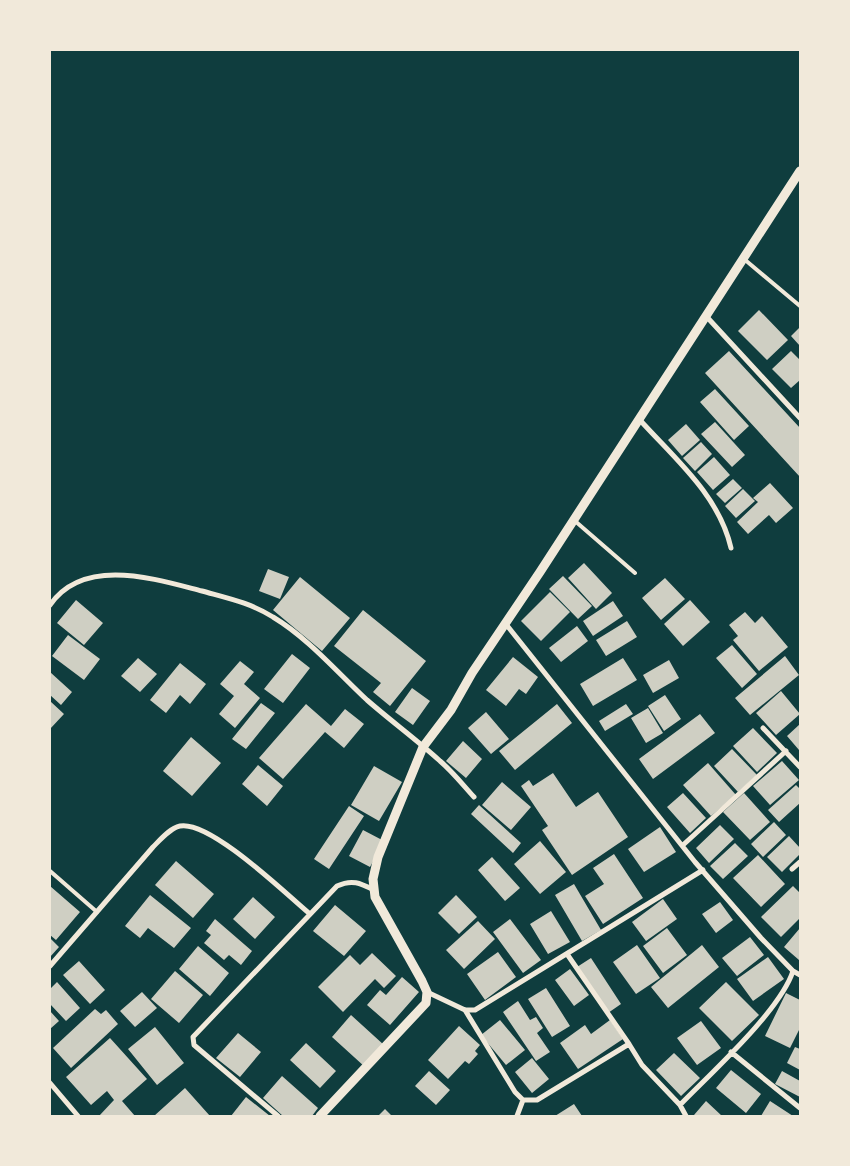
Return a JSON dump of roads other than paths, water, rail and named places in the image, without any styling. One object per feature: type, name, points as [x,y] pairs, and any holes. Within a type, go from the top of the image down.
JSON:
[{"type":"street","points":[[320,1116],[426,1003],[427,992],[383,914],[375,897],[373,879],[378,857],[423,747],[451,710],[505,623],[800,171]]},
{"type":"street","points":[[706,316],[800,418]]},
{"type":"street","points":[[639,419],[698,483],[722,517],[730,548]]},
{"type":"street","points":[[50,604],[77,581],[93,577],[125,575],[159,580],[253,605],[275,618],[300,637],[380,712],[441,761],[474,797]]},
{"type":"street","points":[[505,623],[703,870],[793,971],[800,975]]},
{"type":"street","points":[[763,728],[800,767]]},
{"type":"street","points":[[683,845],[786,751]]},
{"type":"street","points":[[50,966],[153,847],[165,835],[180,826],[195,827],[210,834],[241,855],[310,914]]},
{"type":"street","points":[[792,869],[800,862]]},
{"type":"street","points":[[427,992],[465,1010],[475,1010],[703,870]]},
{"type":"street","points":[[278,1116],[194,1045],[193,1037],[337,886],[348,881],[360,883],[374,890]]},
{"type":"street","points":[[567,954],[642,1065],[680,1105],[686,1116]]},
{"type":"street","points":[[680,1105],[731,1052],[784,992],[793,971]]},
{"type":"street","points":[[465,1010],[515,1092],[523,1100],[537,1100],[629,1044]]},
{"type":"street","points":[[731,1052],[800,1108]]},
{"type":"street","points":[[50,1083],[78,1116]]},
{"type":"street","points":[[517,1116],[523,1100]]},
{"type":"lane","points":[[742,258],[800,306]]},
{"type":"lane","points":[[573,520],[635,573]]},
{"type":"lane","points":[[50,871],[97,913]]}]
